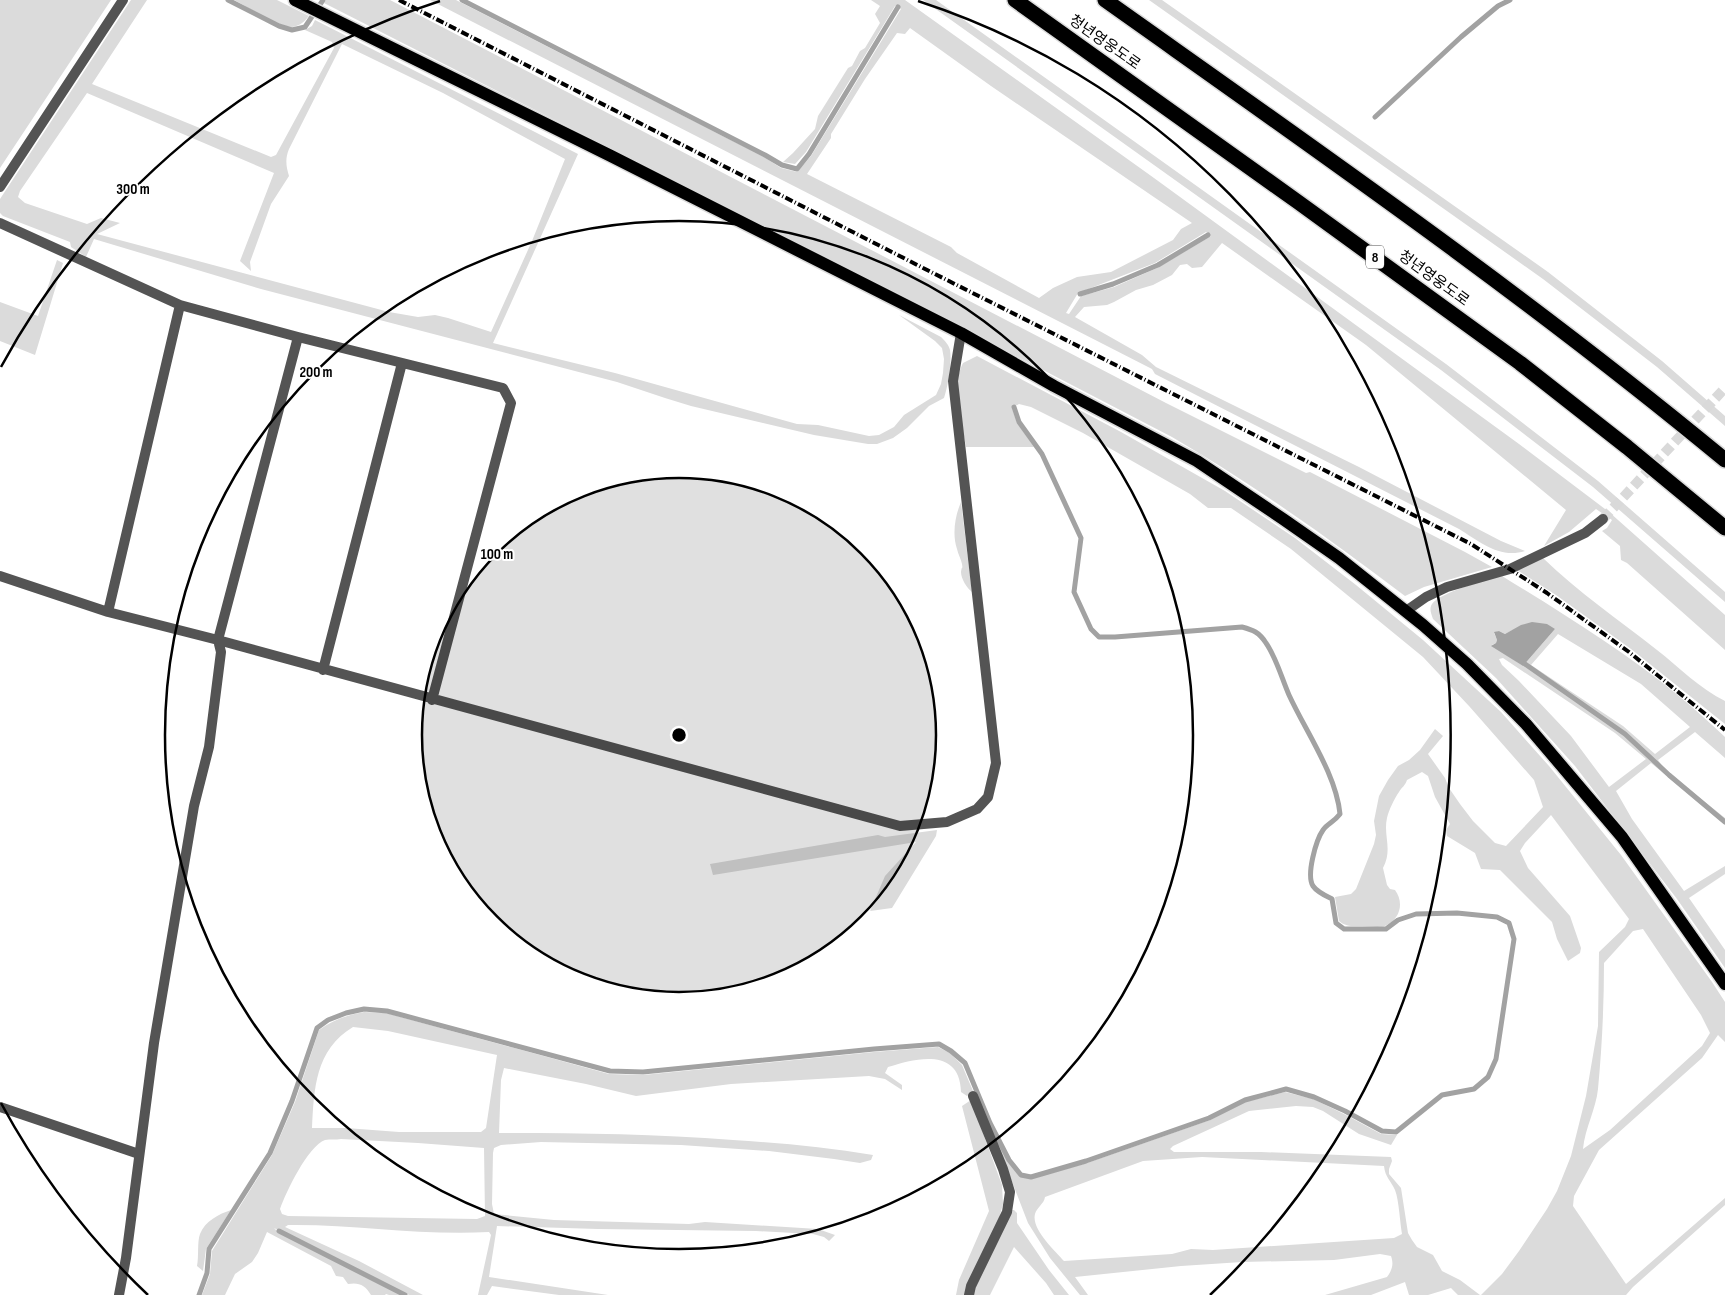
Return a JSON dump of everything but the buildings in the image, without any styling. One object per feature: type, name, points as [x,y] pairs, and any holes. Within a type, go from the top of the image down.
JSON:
[{"type":"highway","name":"청년영웅도로","points":[[1015,0],[1520,363],[1627,447],[1725,528]]},
{"type":"highway","points":[[1105,0],[1329,159],[1552,321],[1725,460]]},
{"type":"main road","points":[[300,3],[602,152],[961,333],[1054,386],[1197,461],[1339,558],[1406,611],[1467,664],[1526,724],[1622,837],[1725,984]]},
{"type":"street","points":[[0,187],[123,0]]},
{"type":"street","points":[[0,223],[180,305],[298,337],[503,388],[511,403],[432,700]]},
{"type":"street","points":[[108,612],[180,305]]},
{"type":"street","points":[[0,576],[108,612],[218,640],[432,700],[900,826],[947,822],[977,809],[988,797],[996,763],[953,381],[961,333]]},
{"type":"street","points":[[119,1295],[154,1043],[194,806],[209,747],[221,652],[218,640],[298,337]]},
{"type":"street","points":[[322,670],[402,363]]},
{"type":"street","points":[[1406,611],[1426,597],[1447,587],[1510,569],[1585,533],[1603,519]]},
{"type":"street","points":[[969,1295],[971,1286],[1007,1212],[1010,1192],[1003,1169],[972,1096]]},
{"type":"street","points":[[0,1107],[140,1154]]},
{"type":"shaded area","points":[[0,0],[111,0],[0,168]]},
{"type":"shaded area","points":[[131,0],[147,0],[92,84],[271,157],[276,155],[334,48],[332,42],[305,30],[312,26],[315,20],[578,154],[493,343],[615,373],[797,424],[818,425],[869,436],[879,435],[894,427],[904,415],[936,395],[941,384],[944,359],[942,348],[899,315],[941,337],[947,343],[950,355],[948,381],[944,398],[929,406],[907,428],[893,438],[877,444],[868,444],[814,435],[691,406],[617,382],[261,289],[94,239],[86,257],[71,247],[70,242],[3,216],[0,213],[0,199]],"holes":[[[342,44],[443,93],[565,159],[532,241],[491,332],[435,315],[418,317],[389,312],[97,234],[120,223],[101,218],[87,224],[25,203],[18,197],[20,191],[87,93],[274,173],[240,261],[251,271],[250,262],[271,204],[289,176],[286,162],[289,149]]]},
{"type":"shaded area","points":[[234,0],[277,0],[309,16],[297,26],[287,26]]},
{"type":"shaded area","points":[[326,0],[390,0],[1166,403],[1306,473],[1310,472],[1492,567],[1424,587],[1405,596],[1291,513],[1172,437],[862,276],[324,3]]},
{"type":"shaded area","points":[[430,0],[456,0],[764,157],[781,168],[797,172],[811,156],[901,9],[895,6],[806,152],[795,164],[783,162],[815,129],[818,116],[848,68],[852,66],[860,51],[865,48],[880,23],[875,14],[880,6],[871,0],[905,0],[1154,178],[1519,444],[1609,512],[1725,615],[1725,650],[1627,563],[1621,560],[1620,546],[1602,531],[1607,528],[1612,520],[1596,509],[1569,532],[1544,546],[1566,510],[1366,345],[1222,243],[1202,267],[1192,268],[1187,264],[1180,265],[1172,275],[1153,285],[1136,290],[1107,305],[1084,307],[1075,317],[1142,355],[1156,367],[1359,467],[1501,541],[1525,551],[1507,553],[1490,548],[1459,529],[1155,374],[1152,369]],"holes":[[[910,28],[991,86],[1192,223],[1181,229],[1173,240],[1111,272],[1077,277],[1053,288],[1039,298],[957,253],[951,247],[807,174],[831,138],[831,134],[865,79],[897,33],[905,34]],[[1206,232],[1211,236],[1157,268],[1114,287],[1081,296],[1069,314],[1066,313],[1078,293],[1155,263]]]},
{"type":"shaded area","points":[[923,0],[936,0],[1446,364],[1598,481],[1725,592],[1725,602],[1593,487],[1441,370]]},
{"type":"shaded area","points":[[1149,0],[1162,0],[1548,272],[1662,361],[1725,416],[1725,426],[1657,367],[1543,279]]},
{"type":"shaded area","points":[[57,260],[63,263],[35,355],[0,341],[0,302],[38,316]]},
{"type":"shaded area","points":[[977,356],[1121,432],[1225,491],[1295,538],[1423,640],[1501,712],[1549,766],[1621,855],[1712,982],[1725,1002],[1725,1042],[1718,1035],[1702,1058],[1599,1150],[1574,1196],[1573,1206],[1626,1284],[1725,1198],[1725,1205],[1626,1295],[1481,1295],[1502,1274],[1547,1209],[1557,1191],[1571,1156],[1586,1096],[1598,1026],[1599,952],[1625,927],[1629,919],[1551,815],[1520,851],[1528,868],[1570,916],[1581,948],[1580,953],[1568,961],[1557,939],[1552,922],[1500,870],[1481,869],[1475,853],[1447,836],[1446,830],[1450,824],[1435,797],[1428,776],[1422,772],[1407,780],[1394,801],[1387,818],[1388,849],[1383,868],[1387,885],[1390,889],[1395,890],[1398,895],[1400,905],[1398,915],[1383,927],[1350,926],[1339,921],[1335,897],[1351,894],[1356,889],[1374,844],[1376,835],[1374,821],[1379,796],[1398,766],[1409,760],[1420,750],[1435,729],[1443,736],[1428,754],[1460,804],[1473,821],[1495,843],[1506,846],[1543,807],[1534,780],[1423,657],[1291,549],[1231,508],[1208,508],[1190,494],[1083,433],[1031,407],[1019,404],[1012,408],[1017,423],[1034,447],[966,447],[957,394],[957,383],[963,363]],"holes":[[[1643,929],[1701,1015],[1710,1033],[1702,1046],[1610,1130],[1583,1149],[1598,1089],[1604,963],[1633,931]]]},
{"type":"shaded area","points":[[961,502],[972,592],[962,578],[962,564],[955,543],[954,531]]},
{"type":"shaded area","points":[[1543,558],[1584,594],[1698,684],[1725,701],[1725,724],[1631,649],[1556,595],[1517,570]]},
{"type":"shaded area","points":[[1502,576],[1570,618],[1658,679],[1725,737],[1725,758],[1695,732],[1658,760],[1665,770],[1725,818],[1725,824],[1651,763],[1616,791],[1632,819],[1684,891],[1725,866],[1725,874],[1689,898],[1725,950],[1725,968],[1677,899],[1575,766],[1496,678],[1433,619],[1432,604],[1444,595]],"holes":[[[1555,629],[1523,666],[1492,645],[1497,640],[1494,633],[1499,631],[1505,634],[1513,630]],[[1558,634],[1641,684],[1690,727],[1655,754],[1623,726],[1531,665]],[[1503,658],[1615,733],[1646,759],[1609,787],[1571,736],[1502,665],[1499,659]]]},
{"type":"shaded area","points":[[1532,622],[1547,624],[1555,629],[1523,666],[1491,646],[1497,640],[1494,632],[1499,631],[1505,634],[1521,625]]},
{"type":"shaded area","points":[[937,830],[936,836],[892,908],[870,911],[885,876],[916,842],[713,875],[710,864],[878,835],[885,837]]},
{"type":"shaded area","points":[[364,1012],[386,1013],[609,1074],[643,1075],[938,1047],[950,1053],[962,1065],[973,1091],[967,1096],[961,1092],[959,1078],[953,1068],[945,1062],[935,1059],[911,1061],[888,1067],[885,1073],[902,1085],[902,1090],[885,1079],[869,1076],[731,1084],[636,1096],[504,1068],[501,1080],[499,1133],[616,1134],[704,1138],[768,1142],[873,1155],[871,1160],[860,1163],[769,1151],[681,1145],[541,1142],[501,1145],[494,1148],[493,1153],[492,1204],[494,1214],[554,1220],[689,1224],[705,1222],[818,1229],[835,1235],[829,1241],[824,1237],[813,1234],[756,1231],[497,1226],[489,1277],[608,1295],[559,1295],[492,1286],[487,1295],[478,1295],[491,1235],[489,1232],[464,1233],[288,1225],[285,1227],[359,1261],[423,1295],[409,1295],[274,1228],[278,1232],[402,1295],[371,1295],[361,1285],[355,1283],[348,1284],[343,1277],[336,1276],[331,1266],[267,1232],[252,1262],[235,1274],[225,1295],[202,1295],[210,1274],[212,1251],[272,1155],[295,1102],[319,1030],[346,1016]],"holes":[[[353,1027],[388,1031],[497,1055],[486,1128],[481,1132],[399,1132],[346,1128],[312,1128],[316,1085],[324,1059],[340,1036]],[[341,1139],[484,1148],[485,1216],[477,1219],[288,1216],[282,1214],[280,1209],[287,1192],[298,1170],[312,1151],[325,1140]]]},
{"type":"shaded area","points":[[1285,1092],[1313,1099],[1381,1134],[1397,1135],[1391,1145],[1359,1134],[1323,1111],[1313,1107],[1296,1106],[1249,1111],[1170,1149],[1174,1152],[1261,1152],[1391,1157],[1389,1174],[1401,1188],[1408,1233],[1412,1240],[1417,1247],[1433,1255],[1442,1271],[1460,1280],[1480,1295],[1458,1295],[1451,1288],[1428,1295],[1409,1295],[1405,1282],[1371,1295],[1325,1295],[1387,1277],[1392,1267],[1391,1256],[1380,1254],[1334,1260],[1242,1262],[1181,1266],[1075,1277],[1088,1295],[1080,1295],[1050,1258],[1028,1223],[990,1125],[1008,1162],[1020,1176],[1030,1179],[1087,1163],[1210,1120],[1245,1102]],"holes":[[[1202,1157],[1384,1166],[1395,1190],[1398,1205],[1402,1234],[1394,1238],[1213,1250],[1191,1249],[1172,1254],[1064,1261],[1040,1233],[1035,1220],[1035,1214],[1045,1197],[1143,1161]]]},
{"type":"shaded area","points":[[971,1100],[1002,1185],[1003,1204],[998,1222],[966,1295],[956,1295],[959,1280],[989,1211],[962,1106]]},
{"type":"shaded area","points":[[231,1210],[206,1249],[203,1271],[197,1266],[202,1229],[213,1219]]},
{"type":"shaded area","points":[[1010,1210],[1014,1210],[1017,1213],[1017,1223],[1049,1270],[1069,1295],[1054,1295],[1046,1283],[1014,1247],[990,1295],[972,1295]]},
{"type":"waterway","points":[[228,0],[279,26],[292,30],[305,27],[323,0]]},
{"type":"waterway","points":[[462,0],[782,165],[797,169],[809,154],[898,7]]},
{"type":"waterway","points":[[1375,117],[1461,37],[1498,6],[1510,0]]},
{"type":"waterway","points":[[1080,294],[1113,284],[1158,265],[1208,235]]},
{"type":"waterway","points":[[199,1295],[207,1273],[209,1249],[270,1153],[292,1101],[317,1028],[328,1020],[364,1009],[387,1011],[610,1071],[643,1072],[939,1044],[965,1063],[990,1123],[1009,1160],[1021,1175],[1031,1177],[1086,1161],[1209,1118],[1245,1100],[1286,1089],[1314,1097],[1382,1131],[1396,1132],[1442,1095],[1474,1089],[1488,1077],[1496,1059],[1514,939],[1509,923],[1497,917],[1457,913],[1416,914],[1398,920],[1386,929],[1344,929],[1336,923],[1332,899],[1322,894],[1313,886],[1311,866],[1320,835],[1340,814],[1337,799],[1327,769],[1289,695],[1270,649],[1253,630],[1242,627],[1099,637],[1091,629],[1074,592],[1081,538],[1042,454],[1019,422],[1014,407]]},
{"type":"waterway","points":[[1525,664],[1625,734],[1669,775],[1725,822]]},
{"type":"waterway","points":[[279,1231],[405,1295]]},
{"type":"tunnel","points":[[1603,519],[1725,388]]},
{"type":"railway","points":[[399,0],[931,272],[1471,544],[1547,593],[1629,652],[1725,730]]}]
